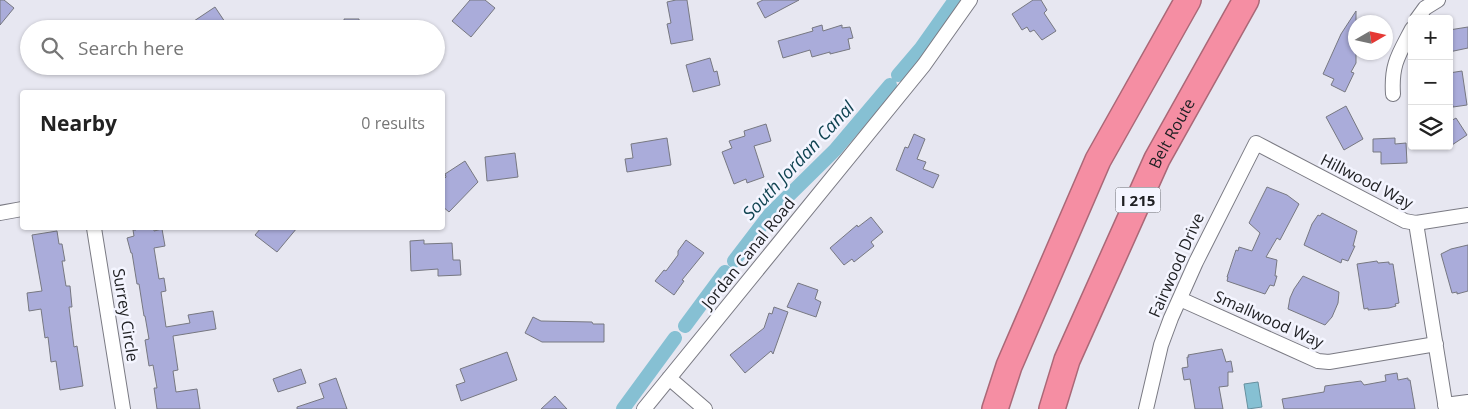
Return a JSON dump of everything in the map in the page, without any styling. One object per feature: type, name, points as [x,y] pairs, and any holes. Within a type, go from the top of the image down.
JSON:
[{"type":"highway","points":[[995,409],[1009,366],[1098,160],[1188,0]]},
{"type":"highway","name":"Belt Route","points":[[1052,409],[1067,360],[1157,158],[1246,0]]},
{"type":"street","name":"Jordan Canal Road","points":[[644,409],[924,65],[970,0]]},
{"type":"street","points":[[1421,15],[1425,8],[1438,0]]},
{"type":"street","points":[[1394,94],[1392,78],[1394,63],[1408,37]]},
{"type":"street","name":"Hillwood Way","points":[[1256,143],[1406,222],[1416,223],[1468,215]]},
{"type":"street","name":"Fairwood Drive","points":[[1146,409],[1161,345],[1180,299],[1225,202],[1256,143]]},
{"type":"street","points":[[0,213],[20,209]]},
{"type":"street","points":[[1416,223],[1446,407],[1468,402]]},
{"type":"street","name":"Surrey Circle","points":[[94,230],[123,409]]},
{"type":"street","name":"Smallwood Way","points":[[1180,299],[1318,362],[1329,362],[1436,344]]},
{"type":"street","points":[[669,378],[705,409]]},
{"type":"water","points":[[1258,382],[1262,407],[1248,409],[1244,384]]},
{"type":"building","points":[[0,0],[4,0],[14,8],[0,25]]},
{"type":"building","points":[[470,0],[485,0],[495,8],[471,37],[452,21]]},
{"type":"building","points":[[687,0],[693,40],[671,44],[667,24],[671,23],[667,2]]},
{"type":"building","points":[[763,0],[799,0],[765,18],[757,3]]},
{"type":"building","points":[[1033,0],[1041,0],[1047,10],[1044,13],[1056,31],[1042,40],[1034,30],[1030,32],[1027,27],[1022,30],[1012,14]]},
{"type":"building","points":[[215,7],[224,20],[196,20]]},
{"type":"building","points":[[1348,23],[1348,60],[1356,60],[1351,72],[1354,73],[1345,92],[1331,85],[1334,79],[1323,74],[1341,34]]},
{"type":"building","points":[[822,25],[823,31],[842,25],[842,28],[850,27],[853,38],[848,39],[850,49],[812,57],[810,50],[783,58],[778,41],[813,31],[812,28]]},
{"type":"building","points":[[1468,27],[1468,48],[1453,51],[1453,29]]},
{"type":"building","points":[[710,58],[714,72],[717,71],[720,85],[693,92],[686,65]]},
{"type":"building","points":[[1462,71],[1467,105],[1453,107],[1453,72]]},
{"type":"building","points":[[1346,106],[1363,139],[1344,150],[1326,117]]},
{"type":"building","points":[[1456,118],[1467,135],[1453,144],[1453,120]]},
{"type":"building","points":[[766,124],[771,141],[754,146],[764,177],[747,183],[746,179],[734,184],[722,152],[732,148],[729,141],[745,136],[744,131]]},
{"type":"building","points":[[914,134],[925,139],[917,159],[926,162],[923,169],[939,175],[933,188],[896,170],[905,147],[908,148]]},
{"type":"building","points":[[667,138],[671,165],[627,172],[625,159],[633,158],[631,144]]},
{"type":"building","points":[[1395,138],[1395,144],[1406,143],[1407,163],[1381,164],[1381,152],[1373,152],[1373,139]]},
{"type":"building","points":[[515,153],[518,177],[487,181],[485,157]]},
{"type":"building","points":[[465,161],[478,182],[449,212],[445,209],[445,174]]},
{"type":"building","points":[[1267,187],[1287,195],[1299,204],[1280,240],[1277,238],[1266,257],[1277,260],[1275,276],[1277,276],[1274,286],[1270,285],[1265,294],[1227,281],[1227,277],[1236,250],[1238,251],[1239,247],[1252,251],[1260,233],[1249,223]]},
{"type":"building","points":[[1322,213],[1357,231],[1353,246],[1355,246],[1348,261],[1342,259],[1341,263],[1304,245],[1312,224],[1318,215],[1320,216]]},
{"type":"building","points":[[871,217],[883,232],[871,242],[874,246],[854,262],[852,259],[844,265],[830,248],[857,225],[858,227]]},
{"type":"building","points":[[133,230],[162,230],[165,246],[154,248],[159,279],[164,278],[166,291],[161,292],[166,327],[190,323],[188,315],[213,311],[216,329],[173,336],[178,370],[173,371],[176,392],[197,389],[200,409],[157,409],[154,388],[157,388],[153,365],[149,366],[145,340],[149,339],[145,316],[127,238],[134,236]]},
{"type":"building","points":[[259,230],[295,230],[277,252],[255,235]]},
{"type":"building","points":[[57,231],[65,261],[62,261],[66,286],[70,286],[72,307],[69,307],[74,347],[77,346],[83,386],[60,390],[56,361],[51,362],[48,337],[45,338],[41,309],[29,311],[27,293],[42,291],[32,235]]},
{"type":"building","points":[[424,240],[424,244],[452,243],[453,260],[460,260],[461,275],[438,276],[438,269],[411,271],[410,241]]},
{"type":"building","points":[[686,240],[704,253],[682,280],[684,281],[674,295],[655,281],[664,270],[666,271]]},
{"type":"building","points":[[1468,245],[1468,291],[1457,294],[1457,292],[1452,293],[1441,254],[1451,249]]},
{"type":"building","points":[[1377,261],[1378,263],[1389,262],[1389,264],[1393,264],[1399,303],[1389,308],[1368,310],[1368,308],[1364,309],[1357,264]]},
{"type":"building","points":[[1303,276],[1339,292],[1338,303],[1332,317],[1325,325],[1288,309],[1294,289]]},
{"type":"building","points":[[798,283],[818,290],[815,299],[821,302],[816,317],[787,307]]},
{"type":"building","points":[[774,307],[788,312],[773,354],[771,351],[745,373],[730,355],[764,328],[769,313],[772,314]]},
{"type":"building","points":[[533,317],[541,321],[604,324],[604,342],[542,342],[525,333]]},
{"type":"building","points":[[1222,349],[1226,362],[1231,361],[1233,372],[1228,372],[1228,386],[1219,387],[1223,409],[1195,409],[1190,379],[1184,380],[1182,368],[1188,367],[1188,355]]},
{"type":"building","points":[[507,352],[517,380],[461,401],[456,385],[465,382],[460,369]]},
{"type":"building","points":[[301,369],[306,383],[278,392],[273,379]]},
{"type":"building","points":[[1397,373],[1398,380],[1408,378],[1410,380],[1415,409],[1284,409],[1282,399],[1324,392],[1325,386],[1361,381],[1364,385],[1386,381],[1385,375]]},
{"type":"building","points":[[336,378],[347,409],[297,409],[297,407],[324,398],[319,384]]},
{"type":"building","points":[[555,396],[567,409],[541,409]]},
{"type":"waterway","name":"South Jordan Canal","points":[[898,75],[921,48],[955,0]]},
{"type":"waterway","name":"South Jordan Canal","points":[[734,261],[770,214],[835,150],[890,85]]},
{"type":"waterway","name":"South Jordan Canal","points":[[685,326],[725,272]]},
{"type":"waterway","name":"South Jordan Canal","points":[[623,409],[675,338]]}]
